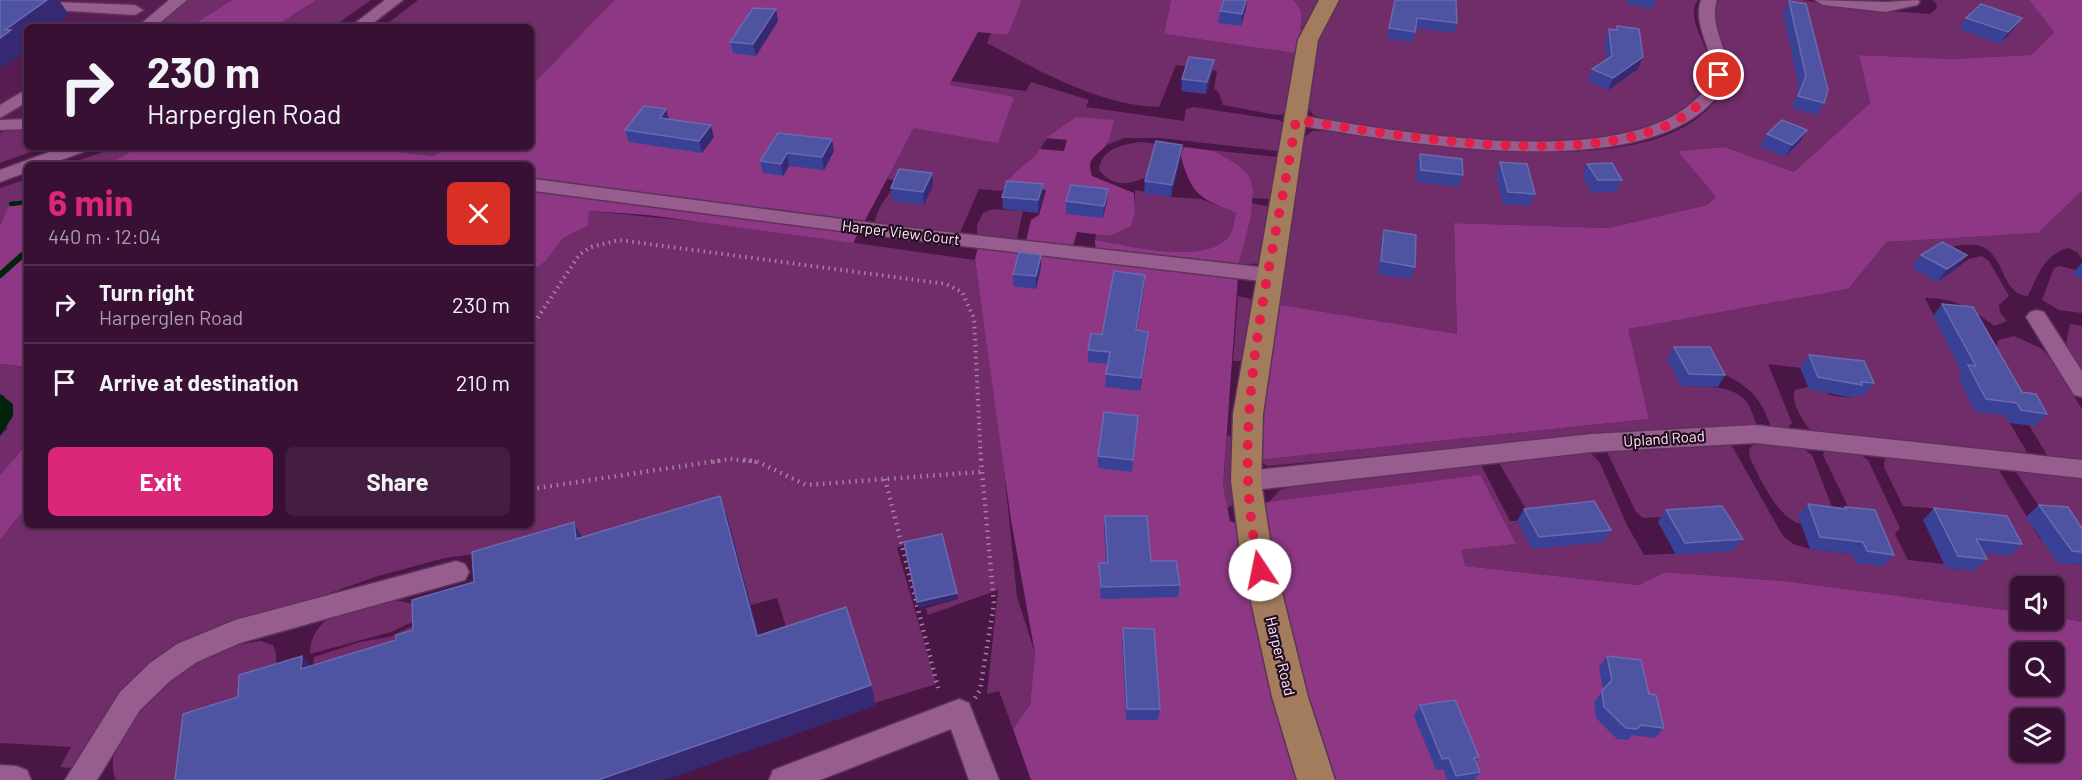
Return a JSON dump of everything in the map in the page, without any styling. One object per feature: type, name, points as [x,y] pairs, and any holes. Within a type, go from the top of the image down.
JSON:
[{"type":"main road","name":"Harper Road","points":[[1316,780],[1290,697],[1256,552],[1246,481],[1248,414],[1308,40],[1329,0]]},
{"type":"street","points":[[149,24],[179,0]]},
{"type":"street","points":[[362,24],[395,0]]},
{"type":"street","points":[[1296,120],[1471,142],[1538,147],[1601,144],[1652,132],[1691,112],[1714,88],[1720,65],[1719,52],[1706,20],[1706,6],[1709,0]]},
{"type":"street","points":[[1823,0],[1886,7],[1912,2]]},
{"type":"street","points":[[0,2],[135,10],[117,24]]},
{"type":"street","points":[[0,113],[24,96]]},
{"type":"street","points":[[0,124],[24,124]]},
{"type":"street","points":[[39,162],[72,150]]},
{"type":"street","points":[[0,176],[24,167]]},
{"type":"street","name":"Harper View Court","points":[[534,185],[911,234],[1269,275]]},
{"type":"street","points":[[2037,317],[2082,389]]},
{"type":"street","name":"Upland Road","points":[[1246,481],[1592,443],[1755,434],[2082,469]]},
{"type":"street","points":[[80,780],[130,701],[160,672],[186,653],[235,632],[456,572]]},
{"type":"street","points":[[784,780],[959,712],[984,780]]},
{"type":"street","points":[[0,779],[16,780]]},
{"type":"path","points":[[534,323],[575,259],[591,247],[619,240],[946,284],[962,292],[974,318],[982,447],[980,472],[987,510],[994,604],[980,690],[971,704],[959,712]]},
{"type":"path","points":[[534,489],[730,459],[756,461],[806,485],[980,472]]},
{"type":"path","points":[[885,479],[938,688]]},
{"type":"shaded area","points":[[0,0],[174,0],[143,24],[24,24],[24,116],[0,134]]},
{"type":"shaded area","points":[[183,0],[232,0],[194,24],[153,24]]},
{"type":"shaded area","points":[[232,0],[316,0],[280,24],[194,24]]},
{"type":"shaded area","points":[[316,0],[371,0],[337,24],[280,24]]},
{"type":"shaded area","points":[[418,0],[614,0],[534,83],[534,24],[387,24]]},
{"type":"shaded area","points":[[614,0],[1022,0],[1008,35],[978,32],[949,85],[1014,97],[998,143],[914,128],[853,243],[648,215],[589,211],[588,226],[563,238],[546,261],[534,269],[534,162],[112,162],[134,150],[380,150],[433,156],[444,150],[534,150],[534,83]]},
{"type":"shaded area","points":[[1022,0],[1171,0],[1164,34],[1300,54],[1287,114],[1276,115],[1223,105],[1219,93],[1214,89],[1217,71],[1176,65],[1159,107],[1114,100],[1070,85],[987,43],[991,33],[1008,35]]},
{"type":"shaded area","points":[[1171,0],[1293,0],[1301,13],[1300,29],[1306,32],[1300,54],[1164,34]]},
{"type":"shaded area","points":[[1293,0],[1321,0],[1306,32],[1300,30],[1301,14]]},
{"type":"shaded area","points":[[1335,0],[1698,0],[1694,9],[1695,20],[1710,66],[1709,78],[1703,90],[1672,117],[1631,133],[1581,141],[1527,142],[1471,139],[1329,121],[1313,115],[1305,104],[1321,30]]},
{"type":"shaded area","points":[[1719,0],[1803,0],[1847,8],[1930,14],[1936,9],[1937,4],[1932,0],[2029,0],[2054,32],[2031,55],[1951,59],[1859,55],[1870,103],[1794,172],[1725,147],[1679,151],[1716,197],[1707,205],[1608,228],[1454,223],[1457,334],[1276,304],[1300,141],[1312,131],[1338,131],[1488,149],[1548,152],[1607,149],[1658,138],[1700,117],[1726,83],[1728,63],[1715,23],[1715,12]]},
{"type":"shaded area","points":[[2029,0],[2082,0],[2082,191],[2038,233],[1887,242],[1848,289],[1628,329],[1649,419],[1257,460],[1276,304],[1457,334],[1454,223],[1608,228],[1707,205],[1716,197],[1678,151],[1725,147],[1794,172],[1870,103],[1859,55],[1951,59],[2031,55],[2054,32]]},
{"type":"shaded area","points":[[951,81],[1026,91],[1031,82],[1089,100],[1086,107],[1184,121],[1186,109],[1194,107],[1279,120],[1286,124],[1281,150],[1277,151],[1160,138],[1124,138],[1107,145],[1114,120],[1053,135],[1047,139],[1035,156],[1014,174],[1002,191],[979,189],[959,235],[875,224],[883,202],[891,191],[896,192],[901,182],[887,179],[914,128]]},
{"type":"shaded area","points":[[1076,117],[1114,120],[1108,142],[1092,160],[1090,169],[1092,176],[1134,193],[1135,211],[1131,226],[1110,236],[1077,232],[1073,246],[1026,241],[1031,220],[1039,215],[1046,190],[1005,186],[1009,179],[1040,149],[1064,151],[1067,140],[1046,138]]},
{"type":"shaded area","points":[[24,126],[24,150],[36,150],[0,163],[0,134],[9,127]]},
{"type":"shaded area","points":[[1141,142],[1185,147],[1155,171],[1132,182],[1120,183],[1109,179],[1099,170],[1104,157],[1114,148]]},
{"type":"shaded area","points":[[1185,147],[1214,151],[1236,164],[1249,175],[1253,190],[1251,216],[1239,263],[1223,486],[1230,521],[1238,524],[1300,780],[1031,780],[1013,729],[1030,705],[1035,653],[1011,520],[975,259],[978,247],[1096,260],[1095,240],[1146,249],[1186,252],[1219,245],[1230,235],[1236,213],[1206,199],[1194,188],[1181,157],[1177,156]]},
{"type":"shaded area","points":[[1201,149],[1278,157],[1273,199],[1252,198],[1253,190],[1214,151]]},
{"type":"shaded area","points":[[108,150],[134,150],[112,162],[74,162]]},
{"type":"shaded area","points":[[380,150],[444,150],[433,156]]},
{"type":"shaded area","points":[[24,180],[24,198],[10,204],[0,226],[0,188]]},
{"type":"shaded area","points":[[1135,190],[1171,197],[1201,199],[1236,213],[1231,233],[1219,245],[1186,252],[1146,249],[1095,240],[1096,234],[1110,236],[1135,211]]},
{"type":"shaded area","points":[[2082,191],[2082,259],[2077,252],[2068,248],[2060,251],[2047,261],[2028,296],[2016,292],[1989,251],[1977,245],[1959,246],[1932,254],[1937,282],[1969,259],[1982,256],[1989,261],[2009,296],[1999,305],[2000,312],[2007,321],[1994,326],[1962,305],[1935,298],[1925,298],[1950,349],[1995,352],[1998,340],[2014,336],[2041,348],[2050,358],[2082,409],[2082,465],[2048,457],[2029,425],[2024,406],[1975,411],[2005,415],[2028,454],[2020,457],[1812,432],[1796,407],[1795,390],[1808,387],[1827,391],[1829,395],[1852,398],[1854,374],[1768,364],[1792,423],[1787,429],[1771,427],[1762,407],[1752,393],[1739,382],[1719,371],[1681,386],[1715,387],[1732,391],[1745,400],[1757,426],[1651,430],[1268,466],[1257,460],[1649,419],[1627,329],[1848,289],[1887,242],[2038,233]]},
{"type":"shaded area","points":[[24,198],[24,367],[0,364],[0,226],[10,203]]},
{"type":"shaded area","points":[[1252,203],[1271,207],[1261,263],[1239,265]]},
{"type":"shaded area","points":[[993,209],[1023,211],[1016,243],[977,238],[977,225],[983,213]]},
{"type":"shaded area","points":[[589,211],[721,224],[975,260],[998,409],[1017,597],[1035,653],[1030,705],[1013,729],[999,691],[987,694],[998,590],[928,615],[926,608],[958,599],[943,539],[905,544],[897,548],[936,684],[875,703],[793,648],[777,598],[751,605],[632,532],[445,558],[378,576],[186,644],[71,768],[60,767],[71,747],[0,743],[0,540],[24,510],[24,528],[534,528],[534,269],[546,261],[563,238],[588,226]]},
{"type":"shaded area","points":[[2060,266],[2079,271],[2082,280],[2082,313],[2059,310],[2042,300],[2054,268]]},
{"type":"shaded area","points":[[1238,296],[1254,300],[1244,361],[1233,361]]},
{"type":"shaded area","points":[[2070,324],[2082,326],[2082,377],[2065,348]]},
{"type":"shaded area","points":[[0,364],[24,367],[24,447],[0,475],[0,436],[7,429],[5,396],[0,394]]},
{"type":"shaded area","points":[[0,394],[13,404],[13,416],[0,436]]},
{"type":"shaded area","points":[[1227,435],[1234,438],[1235,504],[1227,508],[1223,486]]},
{"type":"shaded area","points":[[1728,439],[1783,536],[1793,544],[1810,549],[1852,554],[1850,511],[1823,455],[1825,450],[1858,453],[1868,460],[1900,528],[1895,534],[1908,560],[1944,564],[1946,568],[1973,571],[1942,509],[1903,506],[1884,467],[1885,457],[1999,470],[2040,539],[2044,540],[2058,563],[2082,565],[2082,622],[2064,618],[2064,576],[2010,576],[2010,611],[1785,581],[1665,572],[1638,585],[1464,566],[1460,550],[1516,544],[1269,502],[1280,490],[1307,482],[1480,463],[1510,521],[1517,521],[1532,549],[1527,511],[1498,461],[1589,451],[1600,463],[1627,525],[1644,555],[1733,551],[1685,516],[1643,518],[1636,512],[1606,450]]},
{"type":"shaded area","points":[[1755,441],[1800,446],[1812,455],[1834,512],[1798,517],[1801,524],[1784,514],[1770,496],[1750,458],[1749,450]]},
{"type":"shaded area","points":[[24,447],[24,510],[0,540],[0,475]]},
{"type":"shaded area","points":[[2016,472],[2082,479],[2082,540],[2047,518]]},
{"type":"shaded area","points":[[1480,475],[1516,544],[1461,550],[1465,566],[1638,585],[1665,572],[1785,581],[2010,611],[2010,630],[2064,630],[2064,618],[2082,622],[2082,780],[1330,780],[1291,652],[1261,503]]},
{"type":"shaded area","points":[[394,600],[413,604],[419,619],[391,632],[310,654],[312,639],[328,620],[352,609]]},
{"type":"shaded area","points":[[421,622],[421,630],[312,678],[314,657],[360,642],[389,637]]},
{"type":"shaded area","points":[[260,641],[273,645],[276,653],[276,669],[201,780],[116,780],[113,765],[116,749],[124,731],[135,714],[164,683],[190,662],[206,654]]},
{"type":"building","points":[[0,0],[47,0],[5,30],[11,30],[0,38]]},
{"type":"building","points":[[1224,0],[1246,0],[1242,14],[1220,11]]},
{"type":"building","points":[[1395,0],[1456,0],[1457,23],[1417,18],[1415,32],[1389,28]]},
{"type":"building","points":[[1789,1],[1806,4],[1828,90],[1824,103],[1798,96],[1806,76]]},
{"type":"building","points":[[1981,4],[2022,18],[2008,32],[1966,18]]},
{"type":"building","points":[[753,8],[776,9],[753,44],[730,42]]},
{"type":"building","points":[[1617,26],[1639,29],[1643,57],[1613,78],[1592,69],[1612,56],[1609,29],[1617,30]]},
{"type":"building","points":[[1189,57],[1214,60],[1207,82],[1182,79]]},
{"type":"building","points":[[644,106],[666,109],[660,118],[711,125],[699,141],[625,130]]},
{"type":"building","points":[[1782,120],[1807,130],[1792,145],[1767,134]]},
{"type":"building","points":[[778,133],[832,139],[822,157],[787,153],[781,164],[760,161]]},
{"type":"building","points":[[1156,141],[1182,145],[1172,185],[1145,181]]},
{"type":"building","points":[[1420,154],[1462,159],[1463,175],[1421,170]]},
{"type":"building","points":[[1500,162],[1527,164],[1535,194],[1508,192]]},
{"type":"building","points":[[1612,163],[1622,180],[1598,180],[1587,164]]},
{"type":"building","points":[[899,169],[932,173],[923,192],[891,188]]},
{"type":"building","points":[[1007,181],[1043,184],[1038,200],[1002,197]]},
{"type":"building","points":[[1071,185],[1108,189],[1104,206],[1066,201]]},
{"type":"building","points":[[1384,230],[1416,235],[1415,267],[1381,261]]},
{"type":"building","points":[[1942,242],[1967,255],[1947,269],[1921,255]]},
{"type":"building","points":[[1019,252],[1041,255],[1036,276],[1013,274]]},
{"type":"building","points":[[1114,271],[1145,275],[1136,330],[1148,332],[1141,378],[1106,374],[1110,352],[1088,350],[1091,333],[1102,335]]},
{"type":"building","points":[[1942,304],[1973,307],[2022,392],[2036,394],[2047,414],[2021,410],[2017,403],[1986,399],[1968,365],[1976,366]]},
{"type":"building","points":[[1674,347],[1710,347],[1725,375],[1689,374]]},
{"type":"building","points":[[1809,355],[1864,361],[1874,383],[1861,382],[1862,385],[1818,377]]},
{"type":"building","points":[[1104,412],[1138,416],[1133,460],[1098,456]]},
{"type":"building","points":[[720,496],[757,636],[846,607],[871,685],[598,780],[175,780],[183,714],[238,697],[239,675],[302,656],[301,669],[396,640],[396,635],[413,630],[412,600],[474,582],[472,552],[574,522],[576,539]]},
{"type":"building","points":[[1594,501],[1611,530],[1539,537],[1524,509]]},
{"type":"building","points":[[1808,504],[1875,510],[1894,555],[1867,551],[1863,542],[1820,537]]},
{"type":"building","points":[[2039,505],[2068,507],[2082,527],[2082,552],[2072,551]]},
{"type":"building","points":[[1722,506],[1743,539],[1685,543],[1666,510]]},
{"type":"building","points":[[1934,508],[2007,516],[2022,544],[1976,539],[1987,559],[1958,556]]},
{"type":"building","points":[[1105,516],[1147,516],[1151,561],[1176,561],[1180,585],[1101,587],[1099,563],[1108,563]]},
{"type":"building","points":[[942,534],[957,593],[917,602],[904,542]]},
{"type":"building","points":[[1123,628],[1154,629],[1160,709],[1127,709]]},
{"type":"building","points":[[1607,656],[1641,660],[1649,694],[1656,695],[1664,728],[1641,725],[1637,729],[1626,728],[1604,707],[1602,691],[1612,680]]},
{"type":"building","points":[[1455,700],[1479,757],[1474,758],[1480,772],[1456,776],[1449,758],[1442,759],[1420,705]]},
{"type":"waterway","points":[[11,204],[24,202]]},
{"type":"waterway","points":[[0,275],[24,254]]},
{"type":"route","points":[[1260,570],[1246,481],[1248,414],[1255,359],[1296,120],[1497,145],[1538,147],[1601,144],[1652,132],[1673,123],[1705,101],[1719,75]]}]
